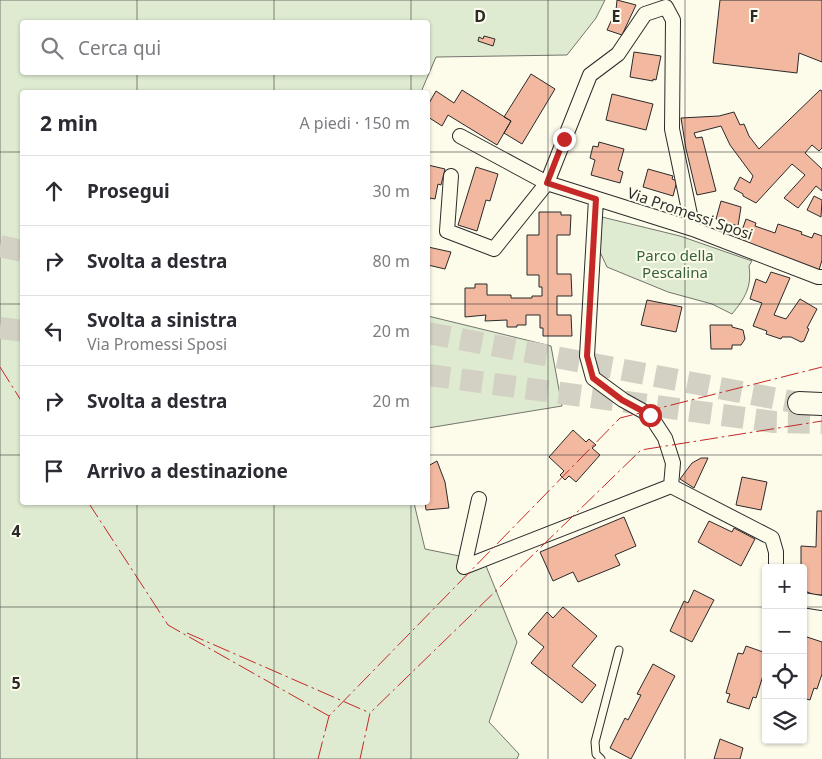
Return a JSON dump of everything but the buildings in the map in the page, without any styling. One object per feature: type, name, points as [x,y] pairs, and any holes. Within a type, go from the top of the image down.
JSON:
[{"type":"highway","points":[[799,402],[822,404]]},
{"type":"street","points":[[451,176],[448,231],[494,249],[547,183],[590,75],[618,54],[646,14],[666,7],[673,20],[672,129],[694,230]]},
{"type":"street","name":"Via Promessi Sposi","points":[[460,136],[547,183],[694,230],[818,277],[822,276]]},
{"type":"street","points":[[596,199],[587,356],[593,378],[622,400],[650,415],[665,438],[673,464],[671,486]]},
{"type":"street","points":[[479,499],[464,567],[671,486],[772,538],[776,552],[776,564]]},
{"type":"street","points":[[807,601],[822,604]]},
{"type":"lane","points":[[601,759],[596,754],[595,742],[619,650]]},
{"type":"green space","points":[[0,0],[605,0],[596,18],[567,55],[436,57],[430,71],[430,20],[20,20],[20,75],[428,75],[422,90],[20,90],[20,505],[414,505],[425,549],[484,561],[517,642],[489,722],[519,754],[517,759],[0,759]]},
{"type":"green space","name":"Parco della Pescalina","points":[[602,217],[680,236],[752,261],[749,266],[748,286],[741,303],[732,314],[712,304],[668,292],[607,267],[600,252]]},
{"type":"green space","points":[[430,316],[551,346],[562,406],[430,428]]},
{"type":"tunnel","points":[[0,246],[20,251]]},
{"type":"tunnel","points":[[0,328],[20,331]]},
{"type":"tunnel","points":[[430,333],[799,403]]},
{"type":"tunnel","points":[[430,375],[774,422],[822,423]]},
{"type":"power","points":[[0,367],[20,399]]},
{"type":"power","points":[[318,759],[329,716],[620,418],[822,367]]},
{"type":"power","points":[[360,759],[370,713],[641,450],[822,421]]},
{"type":"power","points":[[90,505],[168,625],[329,716]]},
{"type":"power","points":[[187,633],[370,713]]},
{"type":"route","points":[[564,139],[547,183],[596,199],[587,356],[593,378],[622,400],[650,415]]}]
